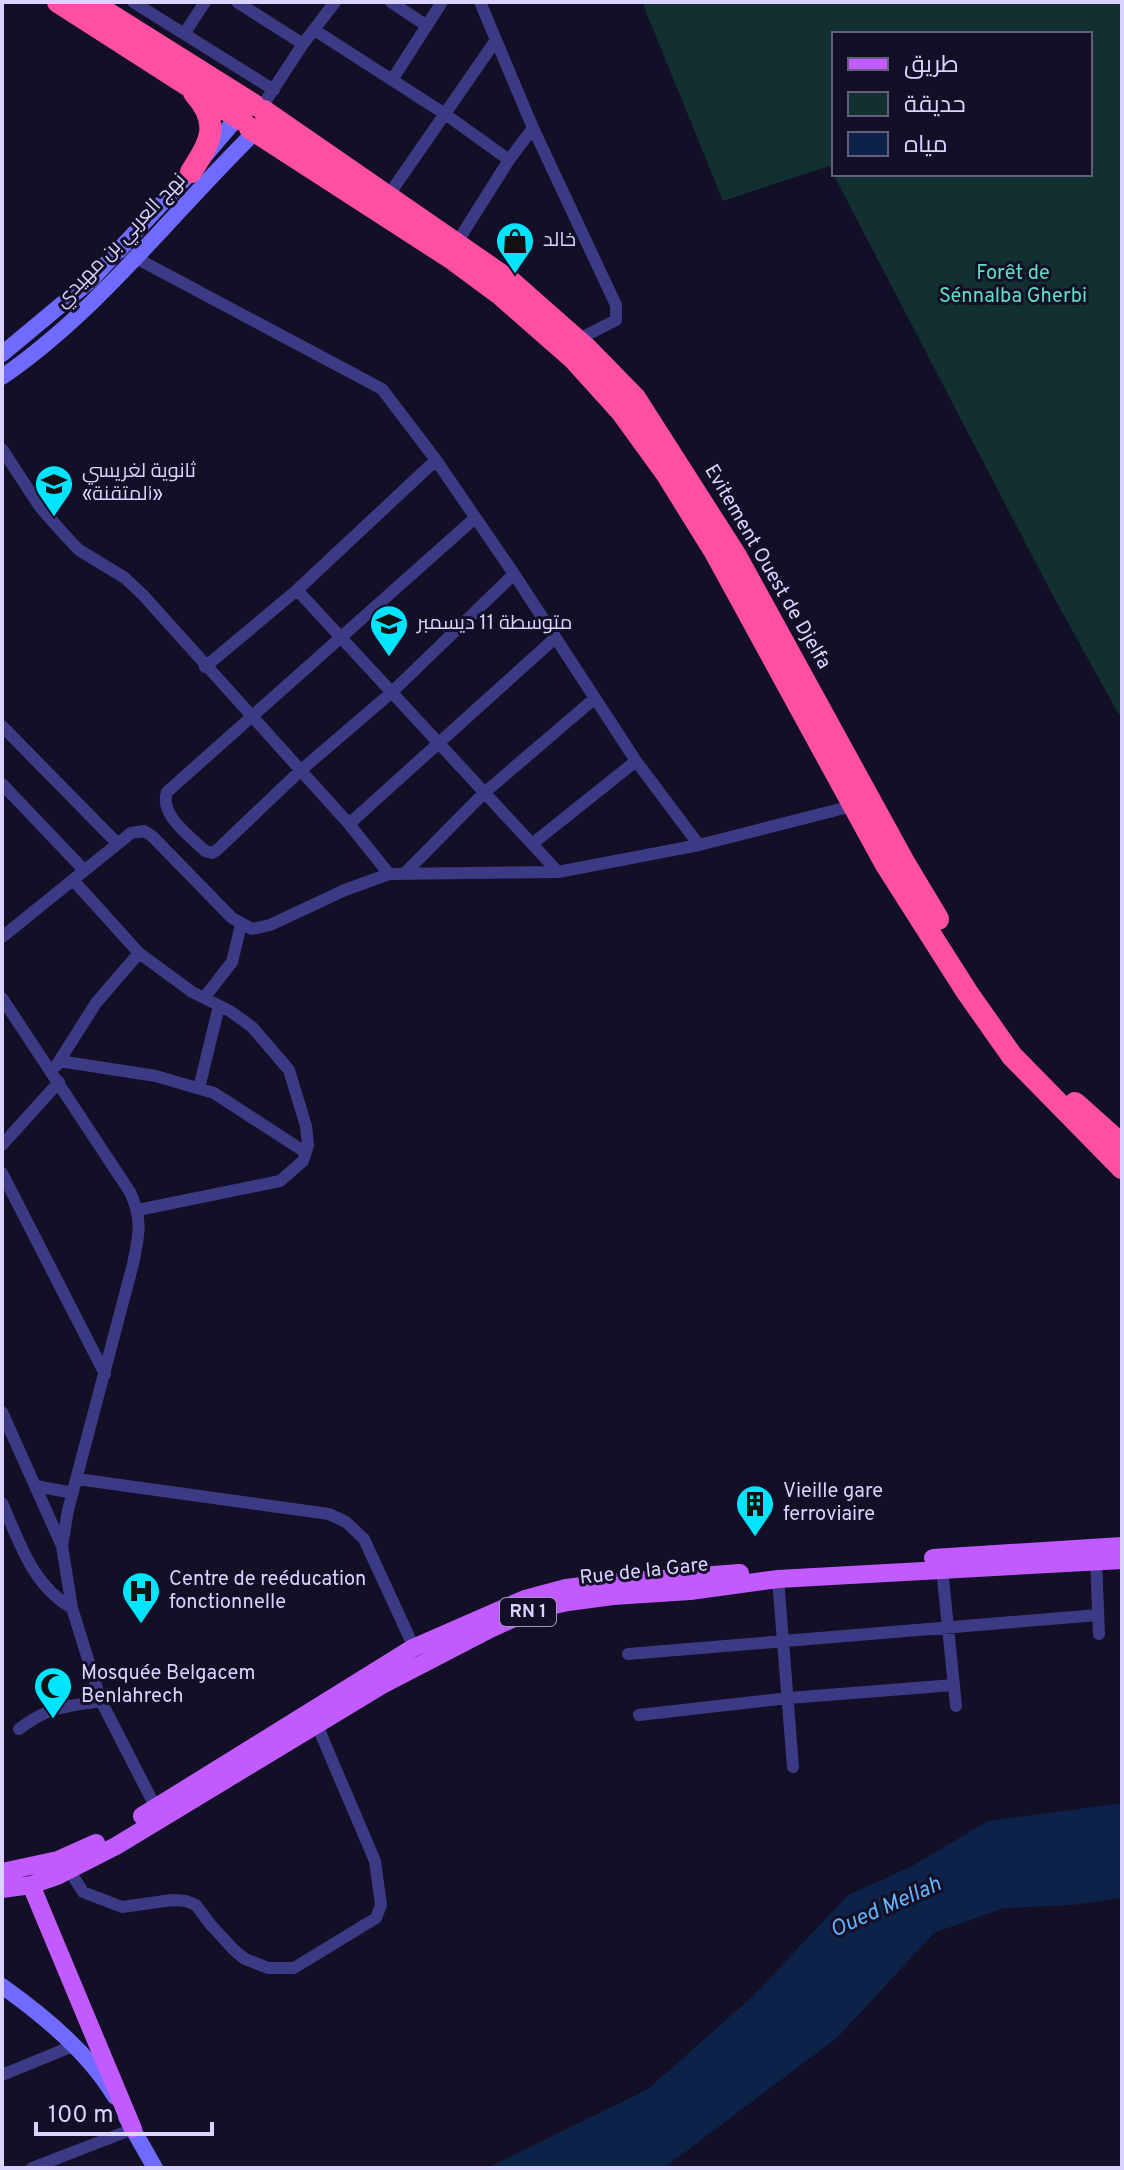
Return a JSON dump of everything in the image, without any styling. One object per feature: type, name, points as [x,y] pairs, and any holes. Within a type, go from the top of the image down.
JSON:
[{"type":"highway","name":"Evitement Ouest de Djelfa","points":[[58,2],[185,83],[254,115],[275,143],[451,258],[501,295],[574,359],[621,411],[666,473],[863,803]]},
{"type":"highway","name":"Evitement Ouest de Djelfa","points":[[90,2],[254,115],[388,196],[510,281],[577,340],[635,398],[698,494],[757,594],[863,803]]},
{"type":"highway","points":[[185,83],[207,110],[212,129],[205,151],[191,172]]},
{"type":"highway","points":[[863,803],[893,876],[1012,1056],[1121,1162]]},
{"type":"main road","name":"نهج العربي بن مهيدي","points":[[2,354],[91,280],[191,172],[254,115]]},
{"type":"main road","name":"نهج العربي بن مهيدي","points":[[2,377],[35,354],[106,289],[254,115]]},
{"type":"main road","name":"Rue de la Gare","points":[[2,1889],[31,1885],[69,1870],[418,1656],[525,1599],[566,1588],[687,1577],[1122,1546]]},
{"type":"main road","name":"Rue de la Gare","points":[[2,1872],[58,1860],[160,1813],[317,1725],[382,1685],[418,1656],[532,1610],[568,1602],[778,1579],[1122,1560]]},
{"type":"main road","points":[[31,1885],[133,2129]]},
{"type":"main road","points":[[2,1986],[33,2008],[73,2046],[108,2086],[155,2168]]},
{"type":"street","points":[[133,2],[184,34],[254,115],[335,2]]},
{"type":"street","points":[[184,34],[205,2]]},
{"type":"street","points":[[237,2],[303,44]]},
{"type":"street","points":[[391,2],[427,26]]},
{"type":"street","points":[[392,80],[442,2]]},
{"type":"street","points":[[480,2],[533,128],[616,305],[616,320],[577,340]]},
{"type":"street","points":[[316,31],[445,114],[509,160]]},
{"type":"street","points":[[388,196],[496,40]]},
{"type":"street","points":[[456,244],[533,128]]},
{"type":"street","points":[[119,249],[382,389],[436,460],[636,761],[699,845]]},
{"type":"street","points":[[2,449],[40,507],[62,532],[79,550],[125,578],[349,824],[389,874]]},
{"type":"street","points":[[205,667],[297,590],[436,460]]},
{"type":"street","points":[[475,518],[167,792],[166,808],[172,818],[205,851],[212,853],[217,850],[300,771],[391,693],[514,574]]},
{"type":"street","points":[[297,590],[558,872]]},
{"type":"street","points":[[349,824],[554,639]]},
{"type":"street","points":[[404,874],[484,793],[594,699]]},
{"type":"street","points":[[2,726],[117,843]]},
{"type":"street","points":[[532,844],[636,761]]},
{"type":"street","points":[[2,784],[83,869]]},
{"type":"street","points":[[2,937],[131,833],[144,831],[152,836],[241,925],[252,929],[389,874],[558,872],[699,845],[863,803]]},
{"type":"street","points":[[73,880],[139,953],[252,1027],[289,1070],[306,1126],[308,1145],[303,1161],[280,1181],[138,1210]]},
{"type":"street","points":[[204,998],[232,962],[241,925]]},
{"type":"street","points":[[2,1145],[57,1072],[96,1003],[139,953]]},
{"type":"street","points":[[2,998],[57,1072],[138,1210],[140,1229],[133,1264],[62,1546]]},
{"type":"street","points":[[199,1088],[219,1006]]},
{"type":"street","points":[[57,1072],[156,1076],[199,1088],[214,1093],[305,1152]]},
{"type":"street","points":[[2,1173],[105,1374]]},
{"type":"street","points":[[2,1412],[62,1546],[72,1608],[101,1701],[160,1813]]},
{"type":"street","points":[[77,1479],[329,1514],[346,1522],[364,1539],[418,1656]]},
{"type":"street","points":[[36,1486],[73,1493]]},
{"type":"street","points":[[2,1503],[40,1583],[72,1608]]},
{"type":"street","points":[[1096,1560],[1099,1634]]},
{"type":"street","points":[[942,1569],[956,1706]]},
{"type":"street","points":[[778,1579],[793,1767]]},
{"type":"street","points":[[628,1654],[1098,1615]]},
{"type":"street","points":[[639,1715],[789,1698],[954,1685]]},
{"type":"street","points":[[19,1729],[54,1708],[101,1701]]},
{"type":"street","points":[[69,1870],[83,1892],[122,1907],[172,1900],[196,1905],[234,1950],[257,1965],[280,1970],[294,1968],[306,1961],[376,1918],[381,1905],[375,1861],[317,1725]]},
{"type":"street","points":[[2,2075],[73,2046]]},
{"type":"street","points":[[32,2168],[133,2129]]},
{"type":"green space","name":"Forêt de Sénnalba Gherbi","points":[[642,2],[1122,2],[1122,720],[1051,592],[834,176],[1092,176],[1092,32],[832,32],[832,172],[829,166],[723,201]]},
{"type":"water","name":"Oued Mellah","points":[[1122,1803],[1122,1898],[1073,1905],[1004,1908],[934,1933],[837,2038],[664,2168],[487,2168],[648,2089],[752,1997],[848,1895],[912,1866],[988,1821]]},
{"type":"place","name":"خالد","points":[[515,275]]},
{"type":"place","name":"ثانوية لغريسي «المتقنة»","points":[[54,518]]},
{"type":"place","name":"متوسطة 11 ديسمبر","points":[[389,658]]},
{"type":"place","name":"Vieille gare ferroviaire","points":[[755,1538]]},
{"type":"place","name":"Centre de reéducation fonctionnelle","points":[[141,1625]]},
{"type":"place","name":"Mosquée Belgacem Benlahrech","points":[[53,1720]]}]
